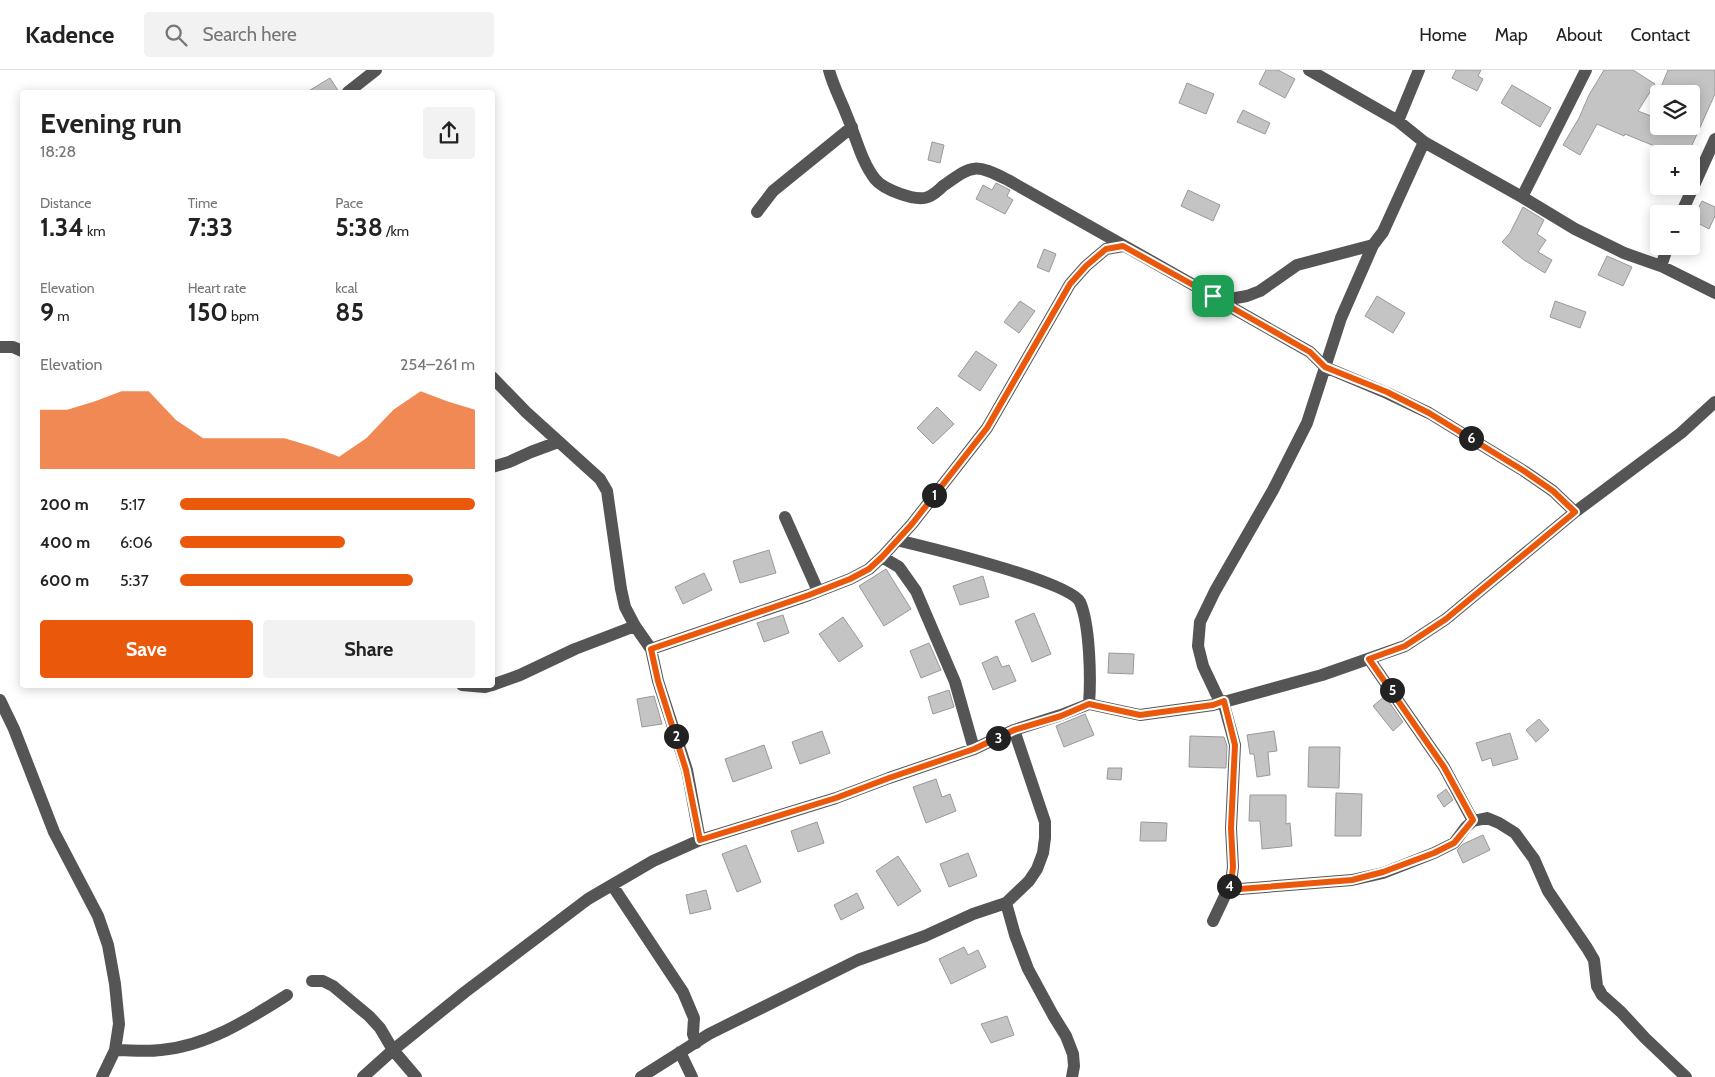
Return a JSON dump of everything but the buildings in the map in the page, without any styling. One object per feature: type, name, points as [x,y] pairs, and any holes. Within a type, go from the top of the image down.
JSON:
[{"type":"street","points":[[351,90],[376,70]]},
{"type":"street","points":[[829,70],[833,85],[866,162],[876,180],[889,189],[911,197],[928,197],[965,170],[974,168],[986,169],[1213,296],[1224,300],[1247,296],[1260,291],[1297,265],[1373,245]]},
{"type":"street","points":[[1309,70],[1398,121],[1424,142],[1576,229],[1624,253],[1661,266],[1715,293]]},
{"type":"street","points":[[1398,121],[1419,70]]},
{"type":"street","points":[[1522,197],[1586,70]]},
{"type":"street","points":[[757,212],[773,191],[852,128]]},
{"type":"street","points":[[1685,205],[1715,139]]},
{"type":"street","points":[[1213,921],[1231,883],[1233,867],[1231,828],[1235,745],[1222,702],[1203,666],[1198,646],[1200,622],[1215,591],[1307,424],[1341,318],[1373,245],[1383,232],[1424,142]]},
{"type":"street","points":[[651,649],[818,591],[869,569],[912,524],[987,428],[1070,284],[1086,266],[1106,249],[1123,246]]},
{"type":"street","points":[[1661,266],[1665,255]]},
{"type":"street","points":[[1224,300],[1229,306],[1310,352],[1325,367],[1387,392],[1429,413],[1524,471],[1553,491],[1575,512]]},
{"type":"street","points":[[0,347],[14,347],[20,350]]},
{"type":"street","points":[[495,380],[558,442],[600,478],[607,491],[625,607],[651,649],[658,681],[686,770],[700,840]]},
{"type":"street","points":[[363,1077],[393,1050],[465,992],[588,900],[653,861],[700,840],[836,798],[974,749],[1014,730],[1061,716],[1089,704],[1140,715],[1213,705],[1322,675],[1405,646],[1446,619],[1575,512],[1681,434],[1715,402]]},
{"type":"street","points":[[495,466],[558,442]]},
{"type":"street","points":[[786,517],[818,591]]},
{"type":"street","points":[[897,540],[1016,572],[1069,592],[1079,600],[1088,641],[1089,704]]},
{"type":"street","points":[[882,557],[899,567],[916,591],[956,682],[974,749]]},
{"type":"street","points":[[495,684],[575,649],[635,626]]},
{"type":"street","points":[[1369,659],[1444,767],[1473,820]]},
{"type":"street","points":[[0,700],[14,729],[54,832],[98,916],[108,945],[115,984],[118,1024],[115,1050],[102,1077]]},
{"type":"street","points":[[641,1077],[739,1018],[858,960],[925,936],[973,914],[1006,903],[1030,881],[1044,854],[1045,822],[1014,730]]},
{"type":"street","points":[[1227,890],[1352,880],[1383,872],[1434,853],[1454,843],[1473,820],[1487,818],[1515,833],[1534,859],[1548,891],[1594,960],[1597,986],[1602,995],[1686,1077]]},
{"type":"street","points":[[612,885],[683,992],[694,1018],[693,1034],[696,1043]]},
{"type":"street","points":[[1006,903],[1015,935],[1028,969],[1066,1036],[1073,1054],[1074,1066],[1072,1077]]},
{"type":"street","points":[[312,981],[323,981],[333,986],[361,1008],[380,1028],[393,1050],[416,1077]]},
{"type":"street","points":[[115,1050],[161,1050],[202,1040],[230,1028],[287,995]]},
{"type":"street","points":[[680,1052],[692,1077]]},
{"type":"route","points":[[1123,246],[1213,296],[1224,300],[1229,306],[1310,352],[1325,367],[1387,392],[1429,413],[1524,471],[1553,491],[1575,512],[1446,619],[1405,646],[1369,659],[1444,767],[1473,820],[1454,843],[1407,864],[1352,880],[1227,890],[1231,883],[1233,867],[1231,828],[1235,745],[1224,701],[1213,705],[1140,715],[1089,704],[1061,716],[1014,730],[974,749],[836,798],[700,840],[686,770],[658,681],[651,649],[809,595],[850,579],[869,569],[912,524],[987,428],[1070,284],[1086,266],[1106,249],[1123,246]]}]
